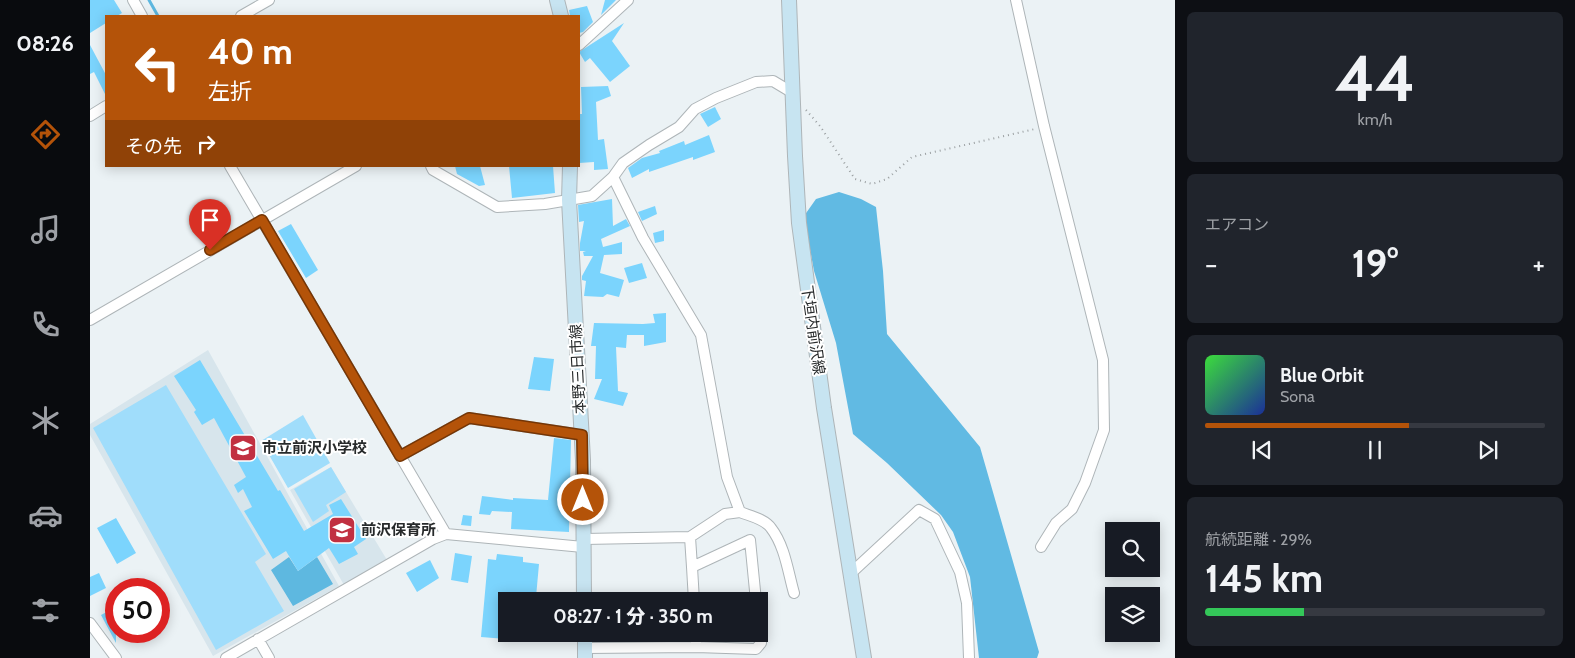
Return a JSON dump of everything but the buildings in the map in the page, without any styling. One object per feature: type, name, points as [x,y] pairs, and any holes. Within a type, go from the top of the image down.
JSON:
[{"type":"main road","points":[[557,0],[561,15]]},
{"type":"main road","name":"下垣内前沢線","points":[[789,0],[799,223],[824,408],[864,658]]},
{"type":"main road","name":"本野三日市線","points":[[570,167],[569,200],[582,435],[584,592]]},
{"type":"street","points":[[133,0],[141,15]]},
{"type":"street","points":[[243,15],[269,0]]},
{"type":"street","points":[[580,44],[628,0]]},
{"type":"street","points":[[1016,0],[1044,126],[1103,360],[1104,430],[1085,483],[1072,509],[1056,523],[1041,548]]},
{"type":"street","points":[[432,167],[433,170],[497,206],[546,204],[592,196],[613,177],[623,163],[679,127],[695,109],[716,98],[756,82],[772,81],[793,93]]},
{"type":"street","points":[[90,116],[105,107]]},
{"type":"street","points":[[231,167],[446,534]]},
{"type":"street","points":[[90,320],[354,167]]},
{"type":"street","points":[[613,177],[643,238],[701,336],[727,477],[740,512]]},
{"type":"street","points":[[400,456],[469,418],[582,435]]},
{"type":"street","points":[[850,574],[919,510],[935,519],[960,572],[967,603],[969,658]]},
{"type":"street","points":[[226,658],[433,539],[446,534],[584,543],[690,537],[725,514],[740,512],[757,518],[771,528],[783,552],[794,593]]},
{"type":"street","points":[[690,537],[693,592]]},
{"type":"street","points":[[692,567],[750,540],[755,592]]},
{"type":"street","points":[[90,623],[116,658]]},
{"type":"street","points":[[258,639],[269,658]]},
{"type":"street","points":[[696,642],[696,647]]},
{"type":"street","points":[[585,646],[756,649],[761,642]]},
{"type":"path","points":[[793,93],[800,105],[809,111],[820,126],[855,179],[872,184],[886,179],[912,157],[1044,126]]},
{"type":"shaded area","points":[[839,192],[861,199],[876,207],[887,334],[980,447],[1039,652],[1037,658],[979,658],[970,577],[953,532],[941,515],[887,463],[853,434],[836,343],[814,271],[804,216],[816,199]]},
{"type":"shaded area","points":[[208,350],[339,586],[213,656],[90,435],[90,424]]},
{"type":"shaded area","points":[[166,385],[266,554],[255,562],[284,611],[216,650],[93,428]]},
{"type":"shaded area","points":[[303,415],[330,463],[288,488],[261,441]]},
{"type":"shaded area","points":[[331,467],[387,560],[344,585],[290,490]]},
{"type":"shaded area","points":[[331,467],[346,492],[326,505],[329,511],[313,522],[294,489]]},
{"type":"shaded area","points":[[289,557],[298,571],[317,557],[333,584],[293,606],[271,570]]},
{"type":"waterway","points":[[149,0],[157,15]]},
{"type":"place","name":"市立前沢小学校","points":[[243,448]]},
{"type":"place","name":"前沢保育所","points":[[342,530]]},
{"type":"route","points":[[210,250],[262,220],[400,456],[469,418],[582,435],[583,500]]}]
